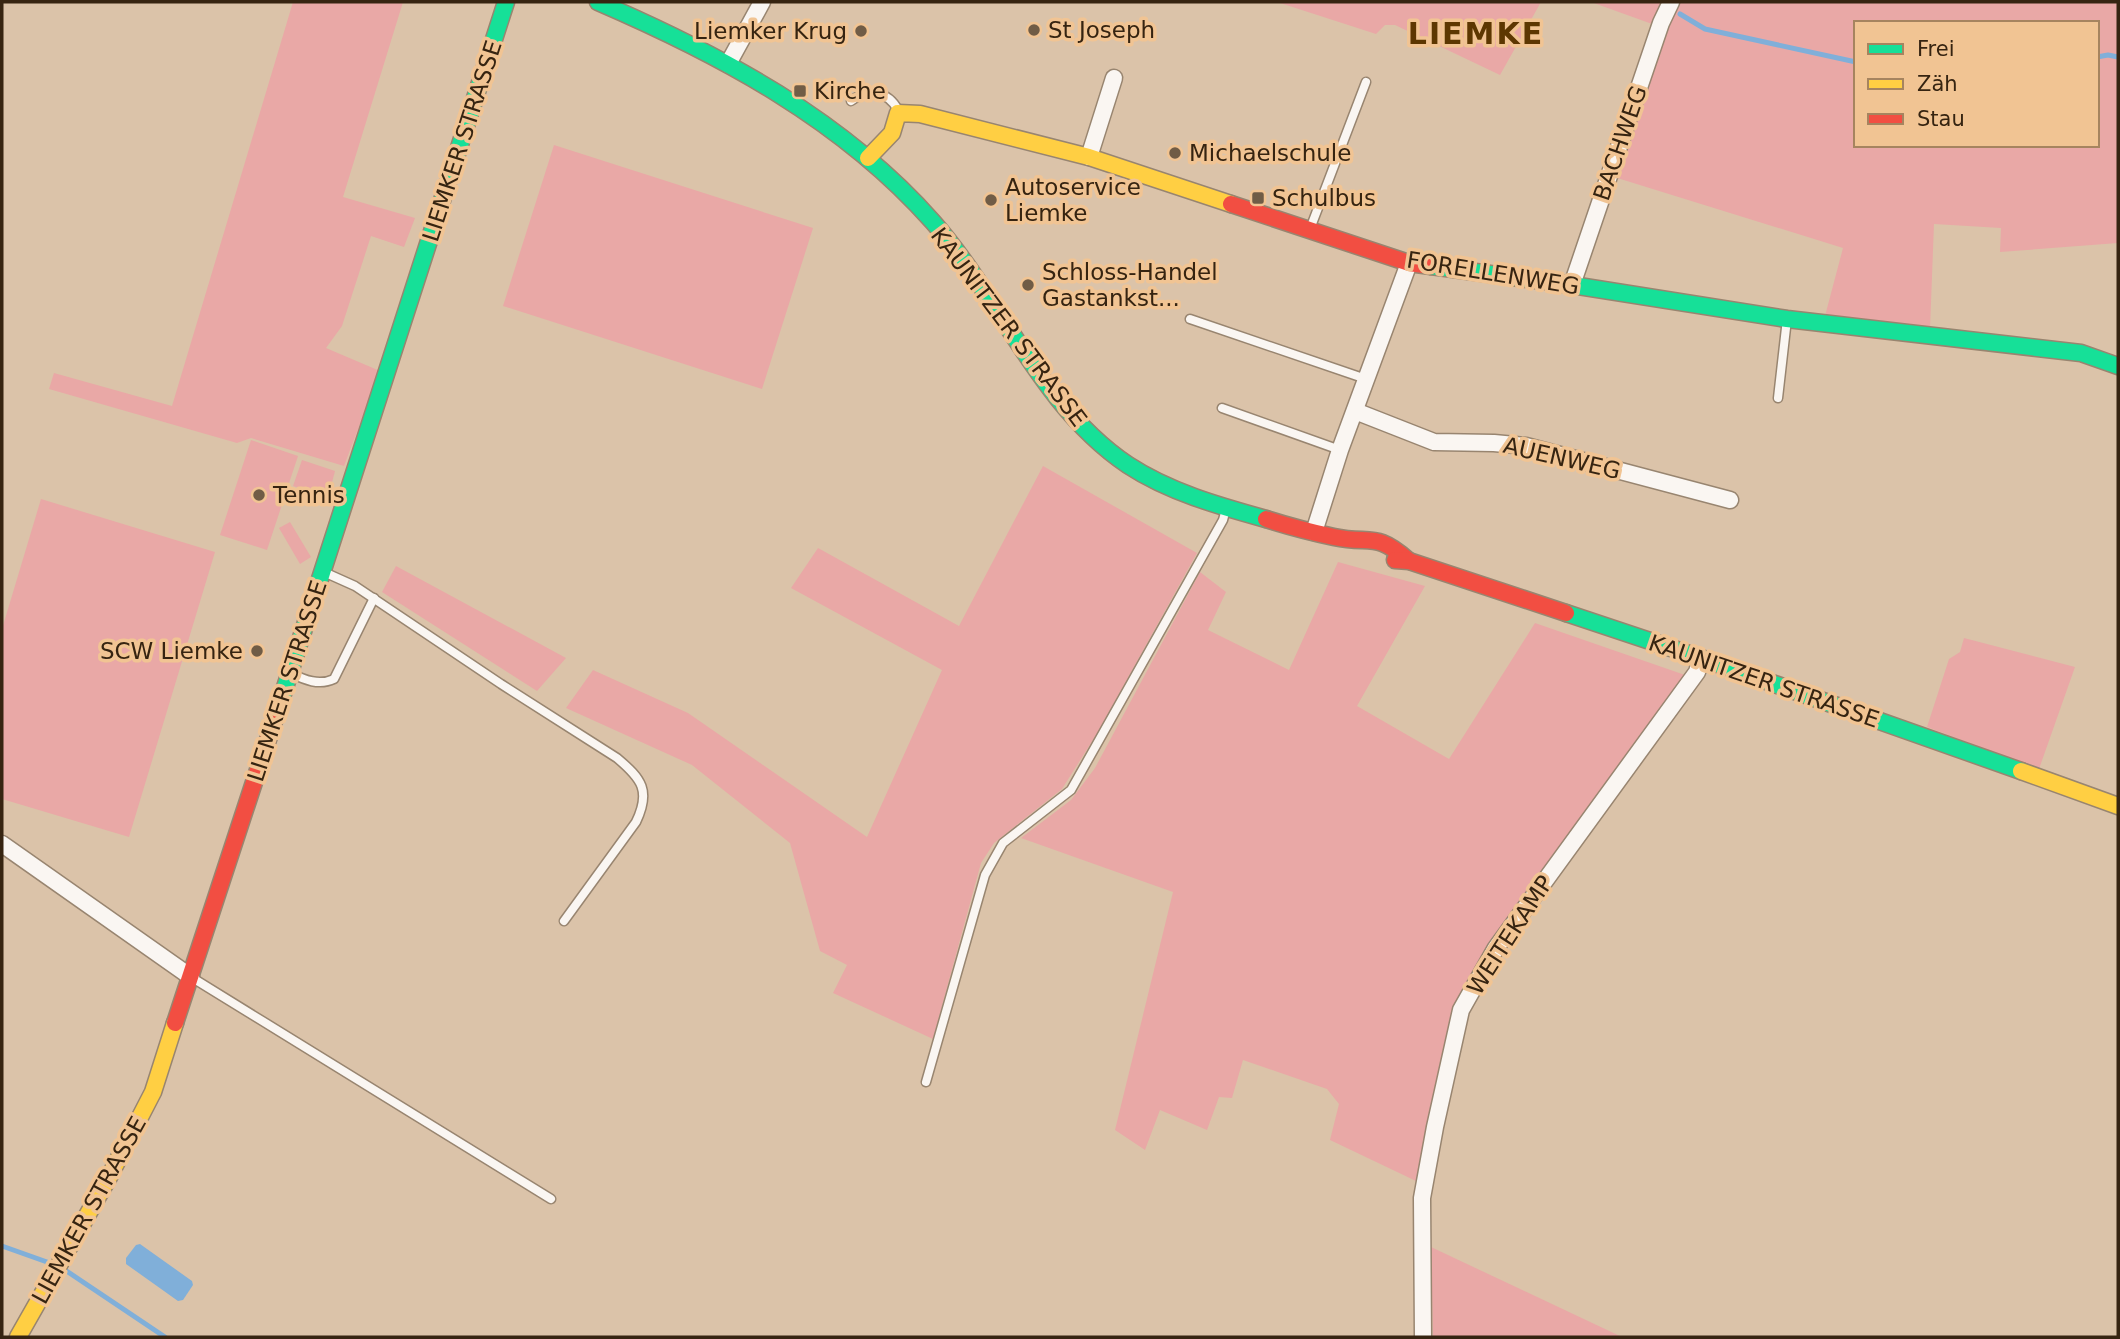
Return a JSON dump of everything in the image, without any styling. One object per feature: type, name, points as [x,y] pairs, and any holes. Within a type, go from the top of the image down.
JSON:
[{"type":"street","name":"LIEMKER STRASSE","points":[[18,1337],[143,1116],[156,1084],[506,2]]},
{"type":"street","name":"KAUNITZER STRASSE","points":[[598,2],[656,26],[728,64],[805,112],[867,158],[921,210],[967,264],[1052,393],[1083,429],[1129,465],[1176,489],[1340,538],[1357,550],[1388,560],[1409,561],[1701,658],[2118,806]]},
{"type":"street","points":[[728,64],[762,2]]},
{"type":"street","name":"BACHWEG","points":[[1572,285],[1661,23],[1671,2]]},
{"type":"street","points":[[1089,157],[1114,78]]},
{"type":"street","points":[[867,158],[895,131],[898,113]]},
{"type":"street","name":"FORELLENWEG","points":[[898,113],[920,114],[1089,157],[1409,263],[1572,285],[1787,319],[2081,354],[2118,366]]},
{"type":"street","points":[[1314,532],[1340,450],[1409,263]]},
{"type":"street","name":"AUENWEG","points":[[1355,411],[1434,442],[1526,446],[1730,500]]},
{"type":"street","name":"WEITEKAMP","points":[[1423,1337],[1422,1198],[1461,1010],[1496,948],[1697,672],[1701,658]]},
{"type":"street","points":[[2,844],[191,977]]},
{"type":"lane","points":[[1310,229],[1366,82]]},
{"type":"lane","points":[[851,100],[867,92],[876,92],[892,101],[898,113]]},
{"type":"lane","points":[[1190,319],[1367,379]]},
{"type":"lane","points":[[1778,398],[1787,319]]},
{"type":"lane","points":[[1222,408],[1340,450]]},
{"type":"lane","points":[[926,1082],[985,875],[1003,843],[1072,790],[1223,520],[1227,506]]},
{"type":"lane","points":[[323,572],[343,579],[617,758],[640,781],[644,807],[636,822],[564,921]]},
{"type":"lane","points":[[290,673],[306,681],[325,683],[334,679],[373,598]]},
{"type":"lane","points":[[191,977],[551,1199]]},
{"type":"shaded area","points":[[293,2],[403,2],[343,197],[415,218],[404,247],[371,236],[342,326],[326,348],[380,371],[344,466],[251,438],[237,443],[49,389],[54,373],[172,406]]},
{"type":"shaded area","points":[[1277,2],[1541,2],[1500,75],[1395,25],[1385,25],[1376,34]]},
{"type":"shaded area","points":[[1591,2],[2118,2],[2118,243],[2000,252],[2001,228],[1934,224],[1930,329],[1825,316],[1843,248],[1614,177],[1666,29]]},
{"type":"shaded area","points":[[554,145],[813,228],[762,389],[503,306]]},
{"type":"shaded area","name":"Tennis","points":[[251,440],[298,456],[267,550],[220,535]]},
{"type":"shaded area","points":[[302,460],[335,471],[328,498],[293,486]]},
{"type":"shaded area","points":[[1043,466],[1197,553],[1098,732],[1062,789],[994,843],[981,863],[933,1039],[833,993],[847,965],[820,951],[790,843],[692,765],[566,708],[593,670],[688,713],[867,837],[942,670],[791,588],[818,548],[959,626]]},
{"type":"shaded area","points":[[41,499],[215,552],[129,837],[2,799],[2,629]]},
{"type":"shaded area","points":[[290,522],[311,557],[300,564],[279,528]]},
{"type":"shaded area","points":[[1338,562],[1425,586],[1357,706],[1449,759],[1535,623],[1685,675],[1456,1010],[1416,1181],[1330,1140],[1339,1104],[1327,1089],[1243,1060],[1232,1098],[1219,1097],[1207,1130],[1160,1110],[1145,1150],[1115,1130],[1173,892],[1021,838],[1071,800],[1095,768],[1200,572],[1226,592],[1208,630],[1289,670]]},
{"type":"shaded area","points":[[396,566],[566,658],[537,691],[382,592]]},
{"type":"shaded area","points":[[1964,638],[2075,667],[2039,769],[1927,727],[1949,659],[1960,652]]},
{"type":"shaded area","points":[[1431,1247],[1622,1337],[1433,1337]]},
{"type":"water","points":[[140,1244],[192,1281],[193,1285],[183,1300],[178,1301],[126,1264],[126,1258],[136,1245]]},
{"type":"waterway","points":[[1680,14],[1705,29],[1854,62]]},
{"type":"waterway","points":[[2099,57],[2118,57]]},
{"type":"waterway","points":[[2,1246],[47,1262]]},
{"type":"waterway","points":[[65,1270],[165,1337]]},
{"type":"traffic: fast","points":[[280,703],[506,2]]},
{"type":"traffic: fast","points":[[598,2],[690,44],[778,94],[860,152],[898,185],[957,252],[1023,350],[1070,413],[1097,441],[1128,465],[1177,491],[1266,519]]},
{"type":"traffic: fast","points":[[1431,266],[1787,319],[2081,353],[2118,366]]},
{"type":"traffic: fast","points":[[1566,613],[2021,771]]},
{"type":"traffic: slow","points":[[868,158],[892,133],[898,113],[920,114],[1089,157],[1231,204]]},
{"type":"traffic: slow","points":[[2021,771],[2118,806]]},
{"type":"traffic: slow","points":[[18,1337],[109,1177],[153,1092],[175,1023]]},
{"type":"traffic: jam","points":[[1231,204],[1409,263],[1431,266]]},
{"type":"traffic: jam","points":[[1266,519],[1334,537],[1380,542],[1409,561]]},
{"type":"traffic: jam","points":[[1395,560],[1409,561],[1566,613]]},
{"type":"traffic: jam","points":[[175,1023],[280,703]]},
{"type":"place","name":"St Joseph","points":[[1034,30]]},
{"type":"place","name":"Liemker Krug","points":[[861,31]]},
{"type":"place","name":"Kirche","points":[[800,91]]},
{"type":"place","name":"Michaelschule","points":[[1175,153]]},
{"type":"place","name":"Schulbus","points":[[1258,198]]},
{"type":"place","name":"Autoservice Liemke","points":[[991,200]]},
{"type":"place","name":"Schloss-Handel Gastankst...","points":[[1028,285]]},
{"type":"place","name":"Tennis","points":[[259,495]]},
{"type":"place","name":"SCW Liemke","points":[[257,651]]},
{"type":"district","name":"LIEMKE","points":[[1476,34]]}]
